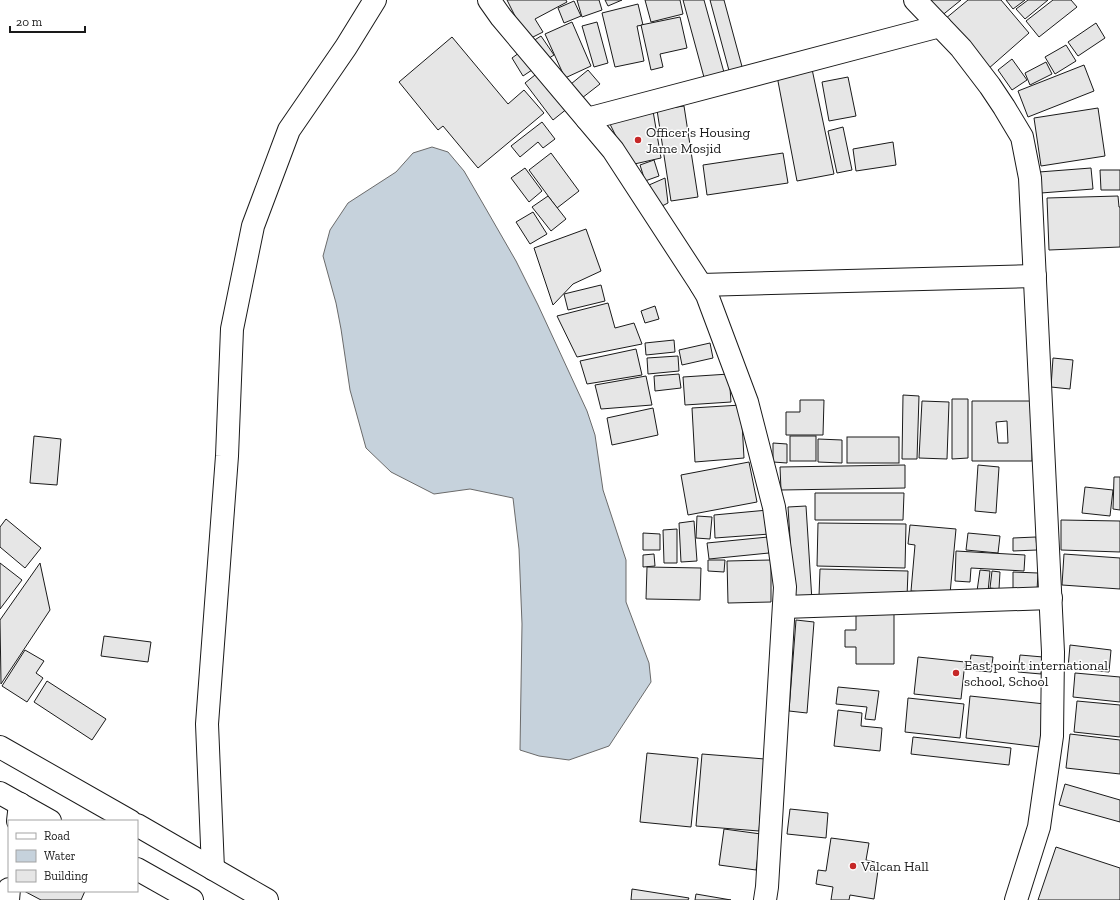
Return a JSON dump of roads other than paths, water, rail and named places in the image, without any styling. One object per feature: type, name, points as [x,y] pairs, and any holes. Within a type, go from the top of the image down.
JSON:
[{"type":"main road","points":[[213,869],[207,724],[227,456],[232,329],[254,226],[289,130],[346,47],[375,0]]},
{"type":"main road","points":[[489,0],[501,17],[613,150],[700,285],[706,295],[747,402],[774,507],[785,588],[766,900]]},
{"type":"main road","points":[[915,0],[961,48],[990,86],[1022,138],[1030,178],[1054,652],[1052,736],[1039,827],[1016,900]]},
{"type":"main road","points":[[587,118],[940,26]]},
{"type":"main road","points":[[700,285],[1036,276]]},
{"type":"main road","points":[[784,607],[1051,598]]},
{"type":"main road","points":[[0,747],[128,820]]},
{"type":"main road","points":[[0,793],[19,813],[46,820]]},
{"type":"main road","points":[[138,826],[267,900]]},
{"type":"main road","points":[[138,870],[192,900]]},
{"type":"water","points":[[432,147],[448,152],[464,171],[516,261],[538,305],[587,411],[595,435],[603,490],[626,560],[626,602],[649,663],[651,682],[609,746],[569,760],[539,756],[520,750],[522,624],[519,549],[513,498],[470,489],[434,494],[391,472],[366,448],[350,390],[336,303],[323,256],[330,230],[348,203],[396,172],[413,153]]},
{"type":"place","name":"Officer's Housing Jame Mosjid","points":[[638,140]]},
{"type":"place","name":"East point international school, School","points":[[956,673]]},
{"type":"place","name":"Valcan Hall","points":[[853,866]]}]
